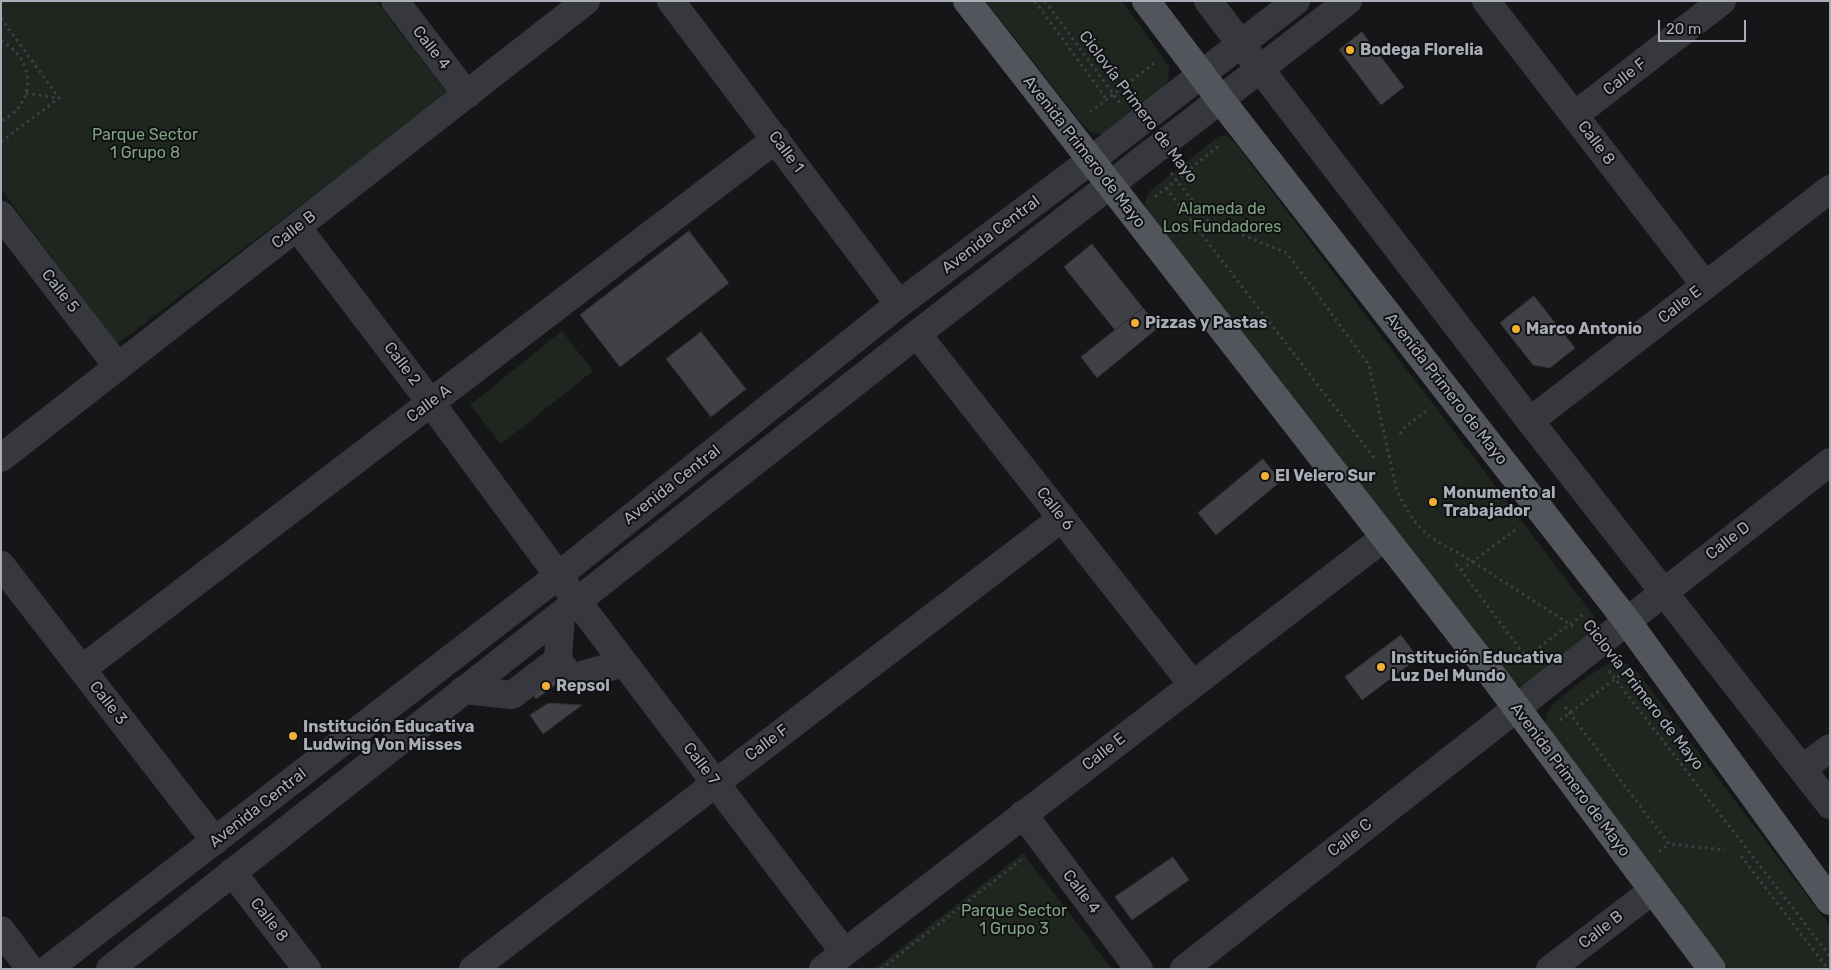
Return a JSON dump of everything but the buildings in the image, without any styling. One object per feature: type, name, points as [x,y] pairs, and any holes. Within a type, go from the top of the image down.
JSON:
[{"type":"main road","name":"Avenida Primero de Mayo","points":[[967,1],[1495,679],[1712,969]]},
{"type":"main road","name":"Avenida Primero de Mayo","points":[[1146,1],[1220,99],[1627,621],[1830,901]]},
{"type":"street","name":"Calle 4","points":[[395,1],[467,95]]},
{"type":"street","name":"Calle B","points":[[1,458],[586,1]]},
{"type":"street","name":"Calle 1","points":[[671,1],[899,304]]},
{"type":"street","points":[[1208,1],[1530,421],[1830,805]]},
{"type":"street","name":"Avenida Central","points":[[48,969],[558,575],[899,304],[1296,1]]},
{"type":"street","name":"Avenida Central","points":[[110,969],[917,334],[1348,1]]},
{"type":"street","name":"Calle 8","points":[[1486,1],[1705,285]]},
{"type":"street","name":"Calle F","points":[[1575,116],[1722,1]]},
{"type":"street","name":"Calle A","points":[[82,669],[776,139]]},
{"type":"street","name":"Calle E","points":[[1530,421],[1830,189]]},
{"type":"street","name":"Calle 5","points":[[1,214],[118,367]]},
{"type":"street","name":"Calle 2","points":[[297,227],[431,403],[558,575]]},
{"type":"street","name":"Calle 6","points":[[917,334],[1192,684]]},
{"type":"street","name":"Calle D","points":[[1592,649],[1830,462]]},
{"type":"street","name":"Calle F","points":[[473,969],[1062,518]]},
{"type":"street","name":"Calle E","points":[[823,969],[1385,537]]},
{"type":"street","name":"Calle 3","points":[[1,565],[215,841]]},
{"type":"street","name":"Calle 7","points":[[558,575],[569,608],[624,663],[844,952]]},
{"type":"street","points":[[463,690],[512,695],[558,660],[569,608]]},
{"type":"street","name":"Calle C","points":[[1184,969],[1592,649]]},
{"type":"street","points":[[558,660],[571,678],[624,663]]},
{"type":"street","points":[[1802,769],[1830,748]]},
{"type":"street","name":"Calle 4","points":[[1023,814],[1139,969]]},
{"type":"street","name":"Calle 8","points":[[232,872],[307,969]]},
{"type":"street","name":"Calle B","points":[[1550,969],[1652,891]]},
{"type":"street","points":[[1,930],[30,969]]},
{"type":"path","points":[[1035,1],[1107,100]]},
{"type":"path","name":"Ciclovía Primero de Mayo","points":[[1044,1],[1136,125]]},
{"type":"path","points":[[1,18],[59,98]]},
{"type":"path","points":[[1,41],[10,46],[20,56],[26,68],[28,82],[19,108],[1,120]]},
{"type":"path","points":[[1067,130],[1179,44]]},
{"type":"path","points":[[26,92],[59,98]]},
{"type":"path","points":[[1,142],[59,98]]},
{"type":"path","points":[[1132,214],[1242,127]]},
{"type":"path","name":"Ciclovía Primero de Mayo","points":[[1155,150],[1208,221],[1287,253],[1369,365],[1396,487],[1403,506],[1415,523],[1442,546],[1472,561],[1571,623],[1830,956]]},
{"type":"path","points":[[1166,188],[1375,459]]},
{"type":"path","points":[[1400,434],[1405,427],[1450,392]]},
{"type":"path","points":[[1461,570],[1541,511]]},
{"type":"path","points":[[1456,564],[1526,657]]},
{"type":"path","points":[[1495,679],[1608,597]]},
{"type":"path","points":[[1538,737],[1649,653]]},
{"type":"path","points":[[1570,713],[1669,844],[1725,850]]},
{"type":"path","points":[[1741,856],[1828,969]]},
{"type":"path","points":[[880,969],[1022,860]]},
{"type":"green space","name":"Parque Sector 1 Grupo 8","points":[[1,1],[376,1],[448,94],[117,344],[1,189]]},
{"type":"green space","points":[[986,1],[1122,1],[1169,66],[1168,81],[1158,94],[1102,134],[1090,132]]},
{"type":"green space","name":"Alameda de Los Fundadores","points":[[1219,136],[1227,136],[1235,143],[1594,616],[1595,630],[1525,686],[1508,680],[1152,219],[1144,204],[1149,192]]},
{"type":"green space","points":[[562,331],[593,371],[501,444],[470,405]]},
{"type":"green space","points":[[1611,662],[1627,664],[1633,667],[1639,674],[1830,926],[1830,969],[1729,969],[1548,737],[1546,716],[1553,705],[1578,684]]},
{"type":"green space","name":"Parque Sector 1 Grupo 3","points":[[1023,853],[1112,969],[874,969]]},
{"type":"place","name":"Bodega Florelia","points":[[1350,50]]},
{"type":"place","name":"Pizzas y Pastas","points":[[1135,323]]},
{"type":"place","name":"Marco Antonio","points":[[1516,329]]},
{"type":"place","name":"El Velero Sur","points":[[1265,476]]},
{"type":"place","name":"Monumento al Trabajador","points":[[1433,502]]},
{"type":"place","name":"Institución Educativa Luz Del Mundo","points":[[1381,667]]},
{"type":"place","name":"Repsol","points":[[546,686]]},
{"type":"place","name":"Institución Educativa Ludwing Von Misses","points":[[293,736]]}]
